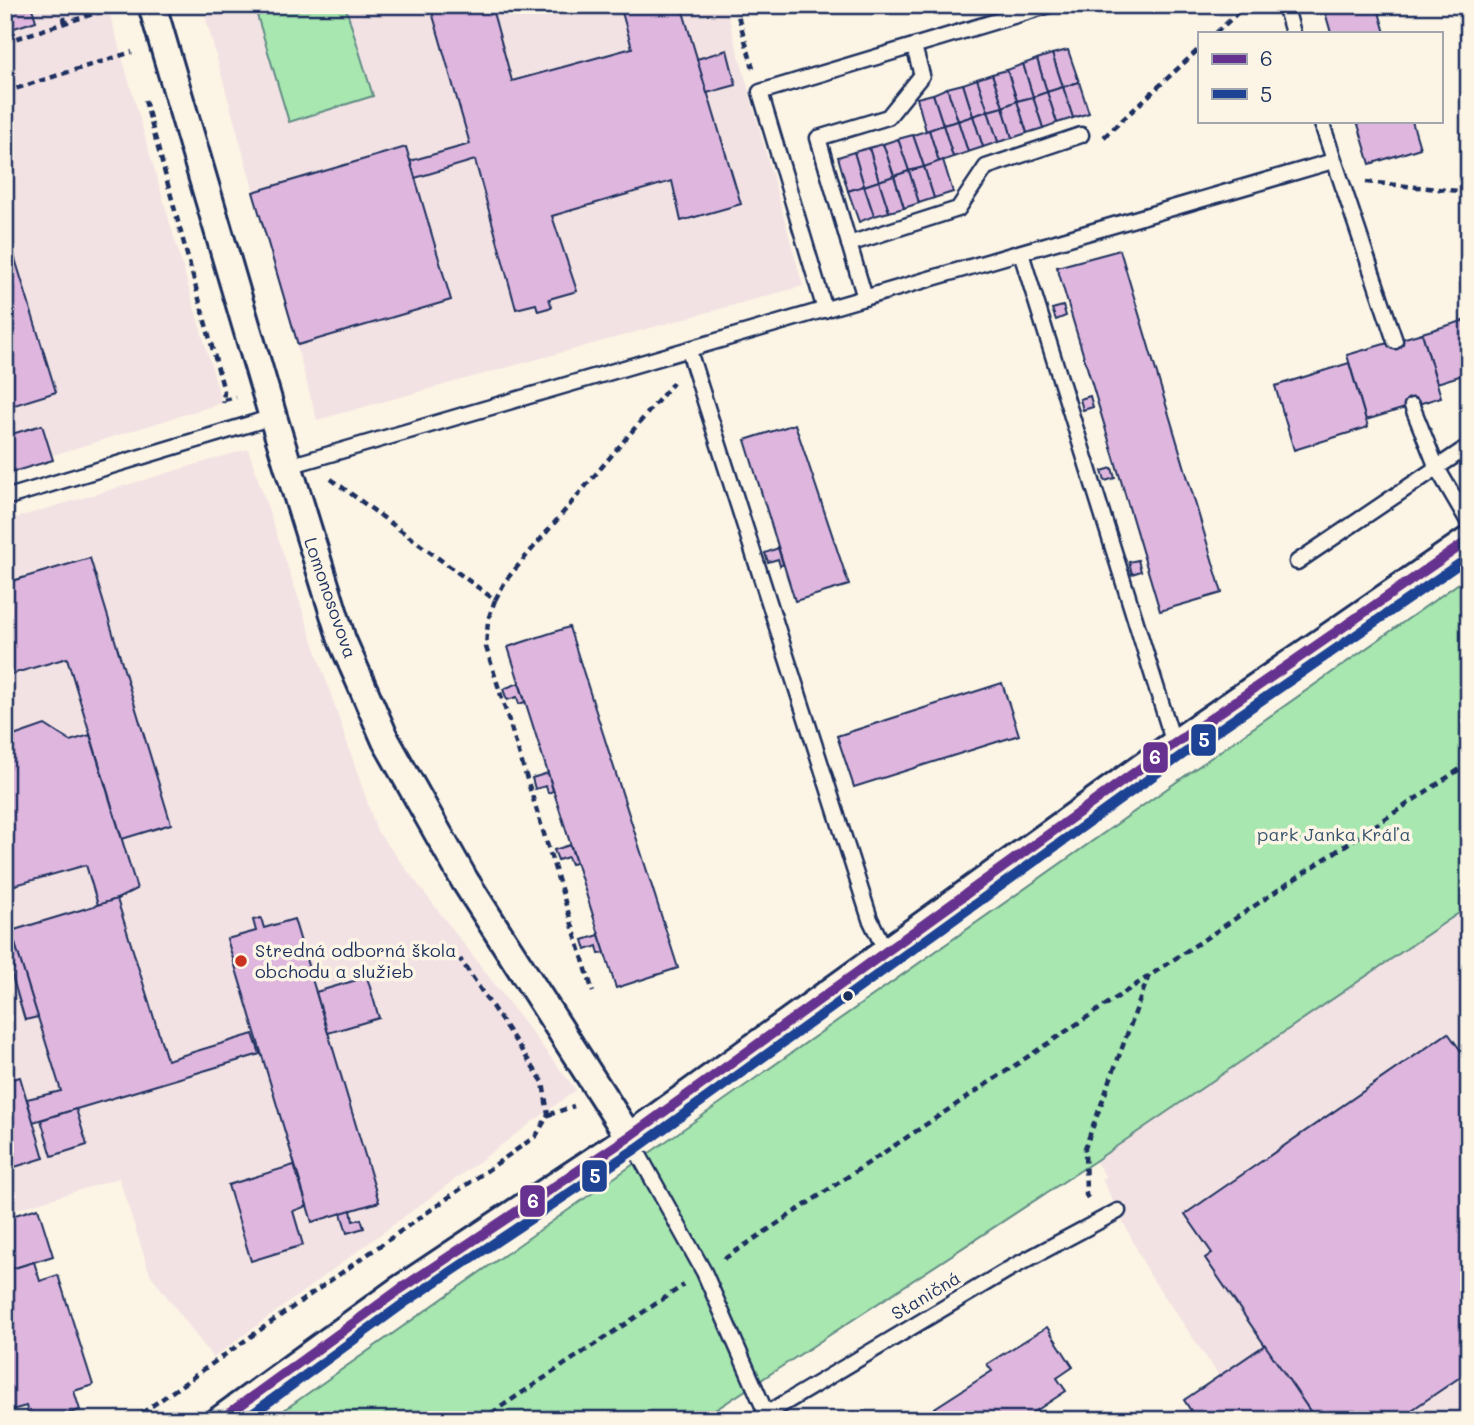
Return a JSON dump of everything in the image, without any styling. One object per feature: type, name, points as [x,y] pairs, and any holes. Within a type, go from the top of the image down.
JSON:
[{"type":"street","name":"Lomonosovova","points":[[152,5],[273,417],[298,463],[342,640],[386,741],[465,881],[629,1137]]},
{"type":"street","points":[[220,1420],[399,1290],[629,1137],[1174,744],[1469,540]]},
{"type":"lane","points":[[825,310],[760,92],[1050,5]]},
{"type":"lane","points":[[1284,5],[1293,32]]},
{"type":"lane","points":[[865,298],[818,138],[888,117],[922,75],[914,47]]},
{"type":"lane","points":[[1321,122],[1395,341]]},
{"type":"lane","points":[[849,244],[958,209],[986,167],[1081,135]]},
{"type":"lane","points":[[298,463],[690,356],[825,310],[1333,161]]},
{"type":"lane","points":[[1021,253],[1174,744]]},
{"type":"lane","points":[[690,356],[870,919],[886,953]]},
{"type":"lane","points":[[1412,406],[1437,468],[1469,523]]},
{"type":"lane","points":[[5,498],[273,417]]},
{"type":"lane","points":[[1297,562],[1469,446]]},
{"type":"lane","points":[[629,1137],[704,1272],[761,1417]]},
{"type":"lane","name":"Staničná","points":[[761,1417],[1011,1268],[1112,1214]]},
{"type":"path","points":[[62,5],[65,23]]},
{"type":"path","points":[[735,5],[760,92]]},
{"type":"path","points":[[1217,32],[1247,5]]},
{"type":"path","points":[[5,42],[118,6],[121,18]]},
{"type":"path","points":[[128,41],[135,65]]},
{"type":"path","points":[[1081,135],[1087,143],[1099,142],[1198,50]]},
{"type":"path","points":[[5,92],[132,52]]},
{"type":"path","points":[[142,92],[224,391],[224,400],[217,413]]},
{"type":"path","points":[[1333,161],[1361,182],[1469,192]]},
{"type":"path","points":[[593,992],[486,647],[488,620],[506,580],[690,356]]},
{"type":"path","points":[[298,463],[495,600]]},
{"type":"path","points":[[481,1420],[1469,763]]},
{"type":"path","points":[[132,1420],[536,1136],[548,1115],[543,1082],[460,959]]},
{"type":"path","points":[[1112,1214],[1086,1195],[1085,1148],[1149,974]]},
{"type":"shaded area","points":[[5,5],[107,5],[222,403],[5,470]]},
{"type":"shaded area","points":[[202,5],[725,5],[803,286],[317,420]]},
{"type":"shaded area","name":"Stredná odborná škola obchodu a služieb","points":[[248,449],[377,831],[576,1090],[213,1358],[150,1274],[119,1178],[5,1213],[5,521]]},
{"type":"shaded area","points":[[1469,906],[1469,1420],[1197,1420],[1184,1400],[1219,1376],[1149,1274],[1102,1179],[1106,1177],[1095,1161]]},
{"type":"green space","points":[[254,5],[345,5],[373,96],[289,122]]},
{"type":"green space","name":"park Janka Kráľa","points":[[1469,576],[1469,906],[1095,1161],[700,1420],[270,1420]]},
{"type":"building","points":[[5,5],[31,5],[36,21],[5,31]]},
{"type":"building","points":[[430,5],[491,5],[512,81],[632,48],[620,5],[681,5],[741,204],[681,221],[672,181],[552,216],[577,291],[549,299],[552,307],[538,311],[536,304],[516,309],[475,160],[415,178],[410,161],[470,144]]},
{"type":"building","points":[[1323,5],[1377,5],[1385,32],[1331,32]]},
{"type":"building","points":[[727,50],[736,85],[707,93],[697,59]]},
{"type":"building","points":[[1068,50],[1079,82],[1063,87],[1052,54]]},
{"type":"building","points":[[1052,54],[1063,87],[1047,92],[1037,59]]},
{"type":"building","points":[[1037,59],[1047,92],[1033,97],[1023,64]]},
{"type":"building","points":[[1023,64],[1033,97],[1017,101],[1007,70]]},
{"type":"building","points":[[1007,70],[1017,101],[1003,107],[992,74]]},
{"type":"building","points":[[992,74],[1003,107],[988,111],[977,79]]},
{"type":"building","points":[[977,79],[988,111],[973,116],[963,84]]},
{"type":"building","points":[[1079,82],[1089,113],[1073,118],[1063,87]]},
{"type":"building","points":[[963,84],[973,116],[958,121],[947,88]]},
{"type":"building","points":[[1063,87],[1073,118],[1057,123],[1047,92]]},
{"type":"building","points":[[947,88],[958,121],[943,125],[933,94]]},
{"type":"building","points":[[1047,92],[1057,123],[1043,128],[1033,97]]},
{"type":"building","points":[[933,94],[943,125],[926,131],[917,98]]},
{"type":"building","points":[[1033,97],[1043,128],[1027,133],[1017,101]]},
{"type":"building","points":[[1017,101],[1027,133],[1012,138],[1003,107]]},
{"type":"building","points":[[1003,107],[1012,138],[998,142],[988,111]]},
{"type":"building","points":[[988,111],[998,142],[983,147],[973,116]]},
{"type":"building","points":[[973,116],[983,147],[968,152],[958,121]]},
{"type":"building","points":[[958,121],[968,152],[953,157],[943,125]]},
{"type":"building","points":[[1357,122],[1412,122],[1420,148],[1370,164]]},
{"type":"building","points":[[943,125],[953,157],[939,162],[929,130]]},
{"type":"building","points":[[929,130],[939,162],[924,167],[913,135]]},
{"type":"building","points":[[913,135],[924,167],[909,171],[898,139]]},
{"type":"building","points":[[898,139],[909,171],[894,176],[883,144]]},
{"type":"building","points":[[883,144],[894,176],[879,181],[869,148]]},
{"type":"building","points":[[406,147],[451,300],[298,345],[253,192]]},
{"type":"building","points":[[869,148],[879,181],[864,186],[854,152]]},
{"type":"building","points":[[854,152],[864,186],[848,191],[838,157]]},
{"type":"building","points":[[943,160],[953,192],[934,198],[924,167]]},
{"type":"building","points":[[924,167],[934,198],[919,203],[909,171]]},
{"type":"building","points":[[909,171],[919,203],[904,208],[894,176]]},
{"type":"building","points":[[894,176],[904,208],[889,212],[879,181]]},
{"type":"building","points":[[879,181],[889,212],[874,216],[864,186]]},
{"type":"building","points":[[864,186],[874,216],[859,222],[848,191]]},
{"type":"building","points":[[5,226],[56,392],[5,408]]},
{"type":"building","points":[[1120,250],[1222,593],[1160,611],[1057,267]]},
{"type":"building","points":[[1063,306],[1066,316],[1056,320],[1052,309]]},
{"type":"building","points":[[1469,319],[1469,373],[1437,383],[1422,333]]},
{"type":"building","points":[[1422,333],[1441,397],[1366,420],[1347,355]]},
{"type":"building","points":[[1349,363],[1368,427],[1294,450],[1275,386]]},
{"type":"building","points":[[1090,396],[1093,407],[1083,410],[1080,399]]},
{"type":"building","points":[[795,424],[849,585],[795,601],[745,440]]},
{"type":"building","points":[[42,425],[53,460],[9,473],[5,436]]},
{"type":"building","points":[[1112,468],[1115,478],[1105,481],[1102,471]]},
{"type":"building","points":[[778,548],[783,564],[780,566],[778,559],[768,562],[765,553]]},
{"type":"building","points":[[90,558],[171,824],[122,839],[67,658],[5,676],[5,583]]},
{"type":"building","points":[[1138,560],[1141,571],[1132,574],[1129,562]]},
{"type":"building","points":[[569,627],[678,968],[616,988],[508,647]]},
{"type":"building","points":[[519,683],[525,702],[519,704],[517,697],[507,700],[503,689]]},
{"type":"building","points":[[1002,683],[1019,735],[854,787],[837,736]]},
{"type":"building","points":[[45,725],[70,741],[90,735],[137,889],[117,899],[98,905],[86,865],[5,888],[5,739]]},
{"type":"building","points":[[548,773],[553,791],[548,793],[546,786],[535,789],[532,778]]},
{"type":"building","points":[[570,845],[576,863],[571,864],[568,857],[558,860],[554,850]]},
{"type":"building","points":[[117,899],[167,1060],[253,1034],[260,1054],[33,1122],[27,1099],[61,1091],[11,931]]},
{"type":"building","points":[[261,918],[264,928],[294,919],[379,1202],[312,1222],[227,939],[256,931],[253,920]]},
{"type":"building","points":[[11,931],[38,1017],[25,1020],[10,969],[14,968],[5,932]]},
{"type":"building","points":[[599,935],[605,953],[599,954],[597,946],[586,950],[583,940]]},
{"type":"building","points":[[367,977],[379,1018],[328,1033],[316,992]]},
{"type":"building","points":[[1448,1033],[1469,1062],[1469,1371],[1397,1420],[1327,1420],[1322,1412],[1314,1417],[1205,1258],[1212,1253],[1185,1214]]},
{"type":"building","points":[[20,1077],[44,1158],[5,1170],[5,1081]]},
{"type":"building","points":[[76,1109],[87,1145],[52,1156],[41,1120]]},
{"type":"building","points":[[294,1165],[307,1206],[293,1211],[303,1245],[251,1261],[228,1185]]},
{"type":"building","points":[[38,1208],[53,1256],[5,1271],[5,1218]]},
{"type":"building","points":[[351,1210],[353,1221],[361,1219],[364,1228],[347,1233],[341,1213]]},
{"type":"building","points":[[34,1262],[40,1281],[58,1275],[93,1385],[74,1391],[80,1410],[46,1420],[30,1420],[26,1406],[8,1411],[5,1402],[5,1271]]},
{"type":"building","points":[[1047,1327],[1073,1367],[1057,1378],[1066,1391],[1022,1420],[916,1420],[992,1371],[987,1364]]},
{"type":"building","points":[[1265,1345],[1314,1417],[1322,1412],[1327,1420],[1197,1420],[1184,1400]]},
{"type":"transit line","name":"6","points":[[220,1420],[399,1290],[629,1137],[1174,744],[1469,540]]},
{"type":"transit line","name":"5","points":[[244,1420],[407,1301],[637,1148],[1182,755],[1469,557]]},
{"type":"place","name":"Stredná odborná škola obchodu a služieb","points":[[241,961]]}]
